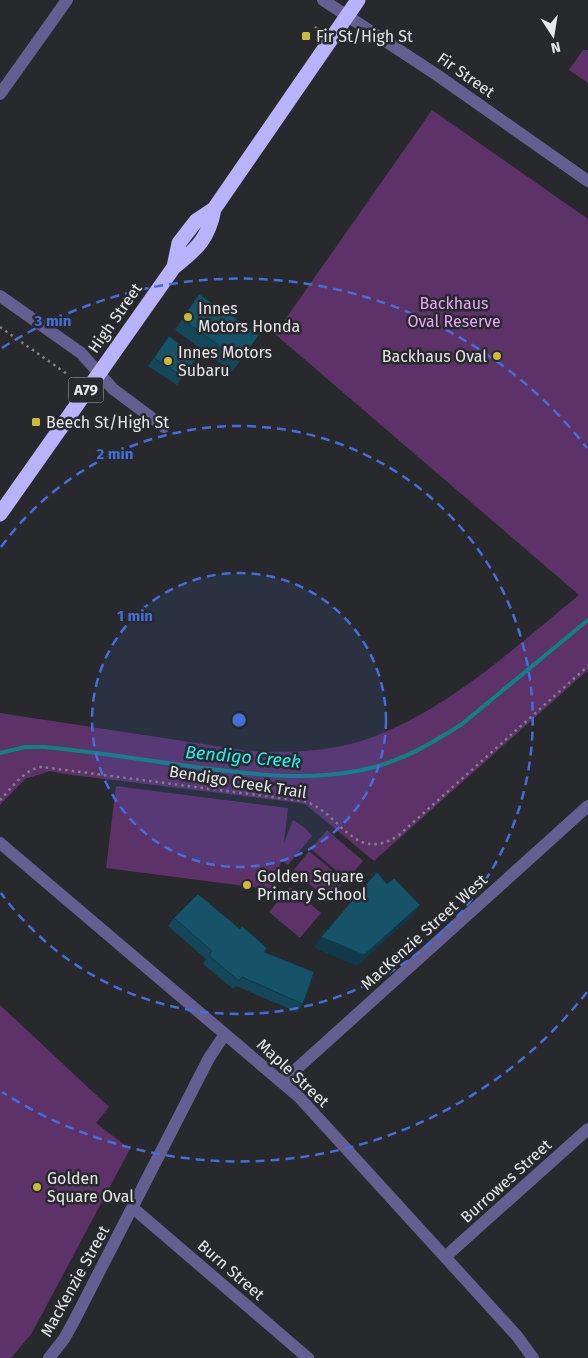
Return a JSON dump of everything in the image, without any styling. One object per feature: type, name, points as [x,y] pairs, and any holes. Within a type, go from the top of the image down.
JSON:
[{"type":"highway","name":"High Street","points":[[0,514],[174,267],[193,252],[210,227],[214,209],[358,0]]},
{"type":"street","points":[[0,94],[67,0]]},
{"type":"street","name":"Fir Street","points":[[323,0],[436,75],[588,181]]},
{"type":"street","points":[[0,296],[81,353],[113,389],[164,427]]},
{"type":"street","name":"MacKenzie Street West","points":[[282,1082],[588,806]]},
{"type":"street","name":"Maple Street","points":[[0,843],[282,1082],[335,1135],[516,1336],[533,1358]]},
{"type":"street","name":"MacKenzie Street","points":[[50,1358],[64,1339],[209,1058],[225,1034]]},
{"type":"street","name":"Burrowes Street","points":[[445,1257],[588,1129]]},
{"type":"street","name":"Burn Street","points":[[133,1208],[308,1358]]},
{"type":"path","points":[[0,327],[67,374]]},
{"type":"path","name":"Bendigo Creek Trail","points":[[0,800],[29,771],[36,767],[42,767],[303,801],[317,807],[358,840],[382,844],[399,835],[588,666]]},
{"type":"green space","points":[[583,50],[588,50],[588,83],[569,70]]},
{"type":"green space","name":"Backhaus Oval Reserve","points":[[432,110],[588,219],[588,670],[374,861],[306,805],[300,803],[50,771],[25,779],[0,805],[0,713],[249,751],[279,752],[326,749],[356,743],[399,726],[454,694],[480,676],[579,595],[275,334]]},
{"type":"green space","points":[[116,786],[288,808],[284,843],[293,820],[304,827],[312,836],[288,865],[281,860],[276,890],[106,868]]},
{"type":"green space","points":[[327,830],[363,861],[347,880],[311,849]]},
{"type":"green space","points":[[309,851],[345,881],[329,900],[293,871]]},
{"type":"green space","points":[[290,887],[321,913],[300,938],[269,912]]},
{"type":"green space","points":[[0,1005],[109,1107],[96,1123],[130,1149],[32,1333],[11,1358],[0,1358]]},
{"type":"building","points":[[199,294],[259,335],[240,361],[182,319]]},
{"type":"building","name":"Innes Motors Subaru","points":[[169,336],[197,357],[183,377],[154,358]]},
{"type":"building","points":[[377,872],[387,884],[394,878],[420,905],[364,955],[321,937]]},
{"type":"building","points":[[198,894],[240,929],[242,926],[267,948],[264,952],[314,972],[303,1004],[242,977],[239,981],[209,956],[212,951],[174,918]]},
{"type":"waterway","name":"Bendigo Creek","points":[[0,753],[25,747],[44,747],[223,771],[282,776],[322,775],[362,770],[401,758],[462,724],[588,620]]},
{"type":"place","name":"Fir St/High St","points":[[306,36]]},
{"type":"place","name":"Innes Motors Honda","points":[[188,317]]},
{"type":"place","name":"Backhaus Oval","points":[[497,356]]},
{"type":"place","name":"Innes Motors Subaru","points":[[168,361]]},
{"type":"place","name":"Beech St/High St","points":[[36,422]]},
{"type":"place","name":"Golden Square Primary School","points":[[247,885]]},
{"type":"place","name":"Golden Square Oval","points":[[37,1187]]}]
